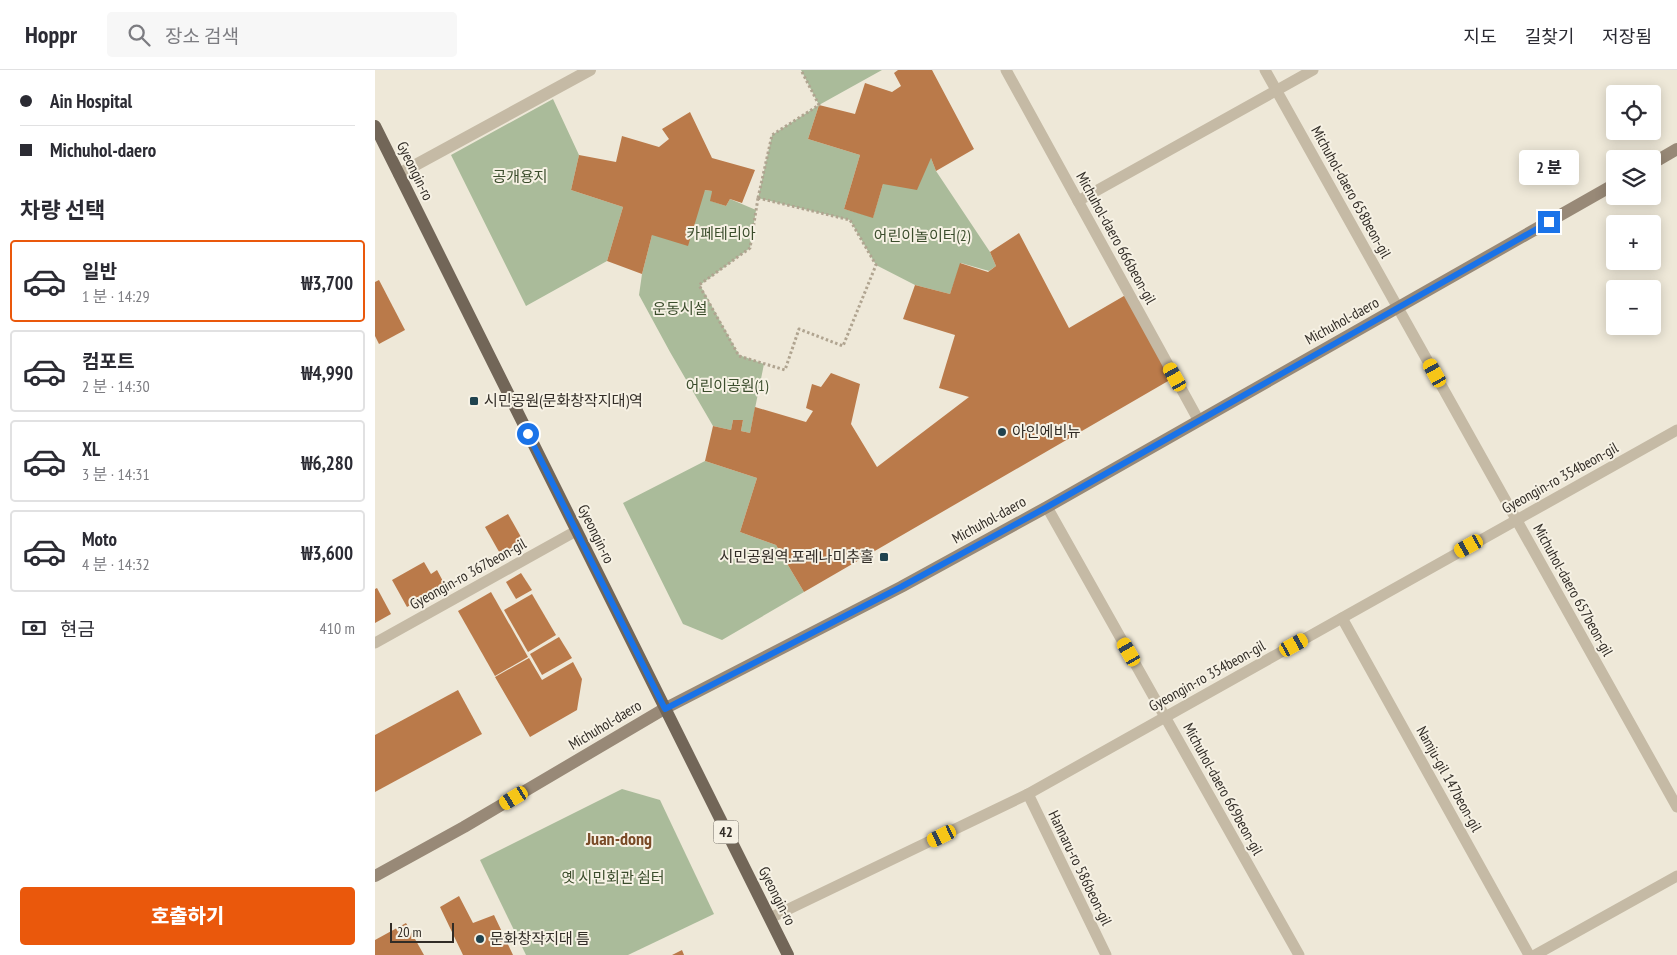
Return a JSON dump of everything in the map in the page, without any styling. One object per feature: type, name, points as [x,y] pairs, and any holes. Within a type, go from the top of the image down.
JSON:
[{"type":"main road","name":"Gyeongin-ro","points":[[375,126],[788,955]]},
{"type":"main road","points":[[1661,158],[1677,149]]},
{"type":"main road","name":"Michuhol-daero","points":[[375,876],[464,827],[665,709],[892,592],[1047,507],[1606,189]]},
{"type":"street","points":[[399,174],[590,70]]},
{"type":"lane","name":"Michuhol-daero 666beon-gil","points":[[1006,70],[1199,421]]},
{"type":"lane","name":"Michuhol-daero 658beon-gil","points":[[1265,70],[1399,308]]},
{"type":"lane","points":[[1078,201],[1313,70]]},
{"type":"lane","name":"Michuhol-daero 657beon-gil","points":[[1399,308],[1677,807]]},
{"type":"lane","name":"Gyeongin-ro 354beon-gil","points":[[770,918],[1028,794],[1677,430]]},
{"type":"lane","name":"Michuhol-daero 669beon-gil","points":[[1047,507],[1299,955]]},
{"type":"lane","name":"Gyeongin-ro 367beon-gil","points":[[375,643],[576,530]]},
{"type":"lane","name":"Namju-gil 147beon-gil","points":[[1342,618],[1529,955]]},
{"type":"lane","name":"Hannaru-ro 586beon-gil","points":[[1028,794],[1106,955]]},
{"type":"lane","points":[[1535,955],[1677,876]]},
{"type":"path","points":[[758,198],[850,220],[876,265],[843,346],[799,330],[785,370],[739,356],[699,285],[750,248],[758,198],[772,135],[819,105],[801,70]]},
{"type":"green space","points":[[801,70],[882,70],[819,105]]},
{"type":"green space","name":"공개용지","points":[[553,99],[579,155],[571,190],[623,207],[607,261],[526,306],[451,155]]},
{"type":"green space","name":"어린이놀이터(2)","points":[[819,105],[808,139],[860,155],[844,209],[873,217],[883,184],[931,158],[936,171],[990,252],[996,266],[989,271],[961,263],[950,294],[915,285],[876,265],[850,220],[758,198],[772,135]]},
{"type":"green space","points":[[705,190],[712,191],[711,201],[726,206],[730,199],[756,210],[750,248],[700,285],[739,355],[764,364],[750,433],[741,431],[743,420],[733,420],[731,430],[713,426],[639,295],[642,274],[652,235]]},
{"type":"green space","points":[[705,461],[757,478],[740,532],[776,545],[804,592],[722,640],[683,624],[623,503]]},
{"type":"green space","name":"옛 시민회관 쉼터","points":[[622,789],[660,800],[714,914],[628,955],[526,955],[480,860]]},
{"type":"building","points":[[898,70],[932,70],[974,149],[936,171],[931,158],[917,190],[883,184],[873,218],[844,209],[860,155],[808,139],[819,105],[855,114],[865,83],[892,92],[901,86],[894,73]]},
{"type":"building","points":[[690,112],[712,158],[755,170],[742,203],[730,199],[726,206],[710,201],[712,191],[705,190],[688,246],[652,235],[642,274],[607,261],[623,207],[571,190],[579,155],[616,162],[622,136],[659,147],[669,139],[662,129]]},
{"type":"building","points":[[1019,233],[1069,328],[1129,293],[1175,377],[804,592],[776,545],[740,532],[757,478],[705,461],[713,426],[731,430],[733,420],[743,420],[741,431],[750,433],[755,407],[806,422],[813,411],[806,408],[812,384],[821,387],[831,373],[860,384],[851,424],[877,467],[969,397],[939,388],[955,335],[903,319],[915,285],[950,294],[960,263],[988,272],[996,266],[990,252]]},
{"type":"building","points":[[379,280],[405,330],[379,344],[375,336],[375,282]]},
{"type":"building","points":[[508,514],[525,544],[502,557],[485,527]]},
{"type":"building","points":[[424,562],[431,574],[437,570],[445,585],[407,607],[392,580]]},
{"type":"building","points":[[521,573],[532,590],[516,599],[506,582]]},
{"type":"building","points":[[377,588],[391,614],[375,623],[375,589]]},
{"type":"building","points":[[491,592],[528,657],[495,676],[458,611]]},
{"type":"building","points":[[532,594],[556,635],[528,652],[504,610]]},
{"type":"building","points":[[559,637],[572,658],[542,675],[530,654]]},
{"type":"building","points":[[529,658],[542,680],[573,662],[582,679],[577,710],[530,737],[495,677]]},
{"type":"building","points":[[458,690],[482,734],[375,792],[375,735]]},
{"type":"building","name":"문화창작지대 틈","points":[[459,896],[473,923],[494,915],[513,955],[463,955],[440,907]]},
{"type":"building","points":[[406,923],[424,955],[375,955],[375,940]]},
{"type":"building","points":[[682,950],[684,955],[672,955]]},
{"type":"place","name":"시민공원(문화창작지대)역","points":[[474,401]]},
{"type":"place","name":"아인에비뉴","points":[[1002,432]]},
{"type":"place","name":"시민공원역.포레나미추홀","points":[[884,557]]},
{"type":"place","name":"문화창작지대 틈","points":[[480,939]]},
{"type":"district","name":"Juan-dong","points":[[619,839]]},
{"type":"route","points":[[528,434],[665,709],[901,587],[1047,507],[1549,222]]},
{"type":"park label","name":"카페테리아","points":[[721,234]]},
{"type":"park label","name":"운동시설","points":[[680,309]]},
{"type":"park label","name":"어린이공원(1)","points":[[727,386]]}]
